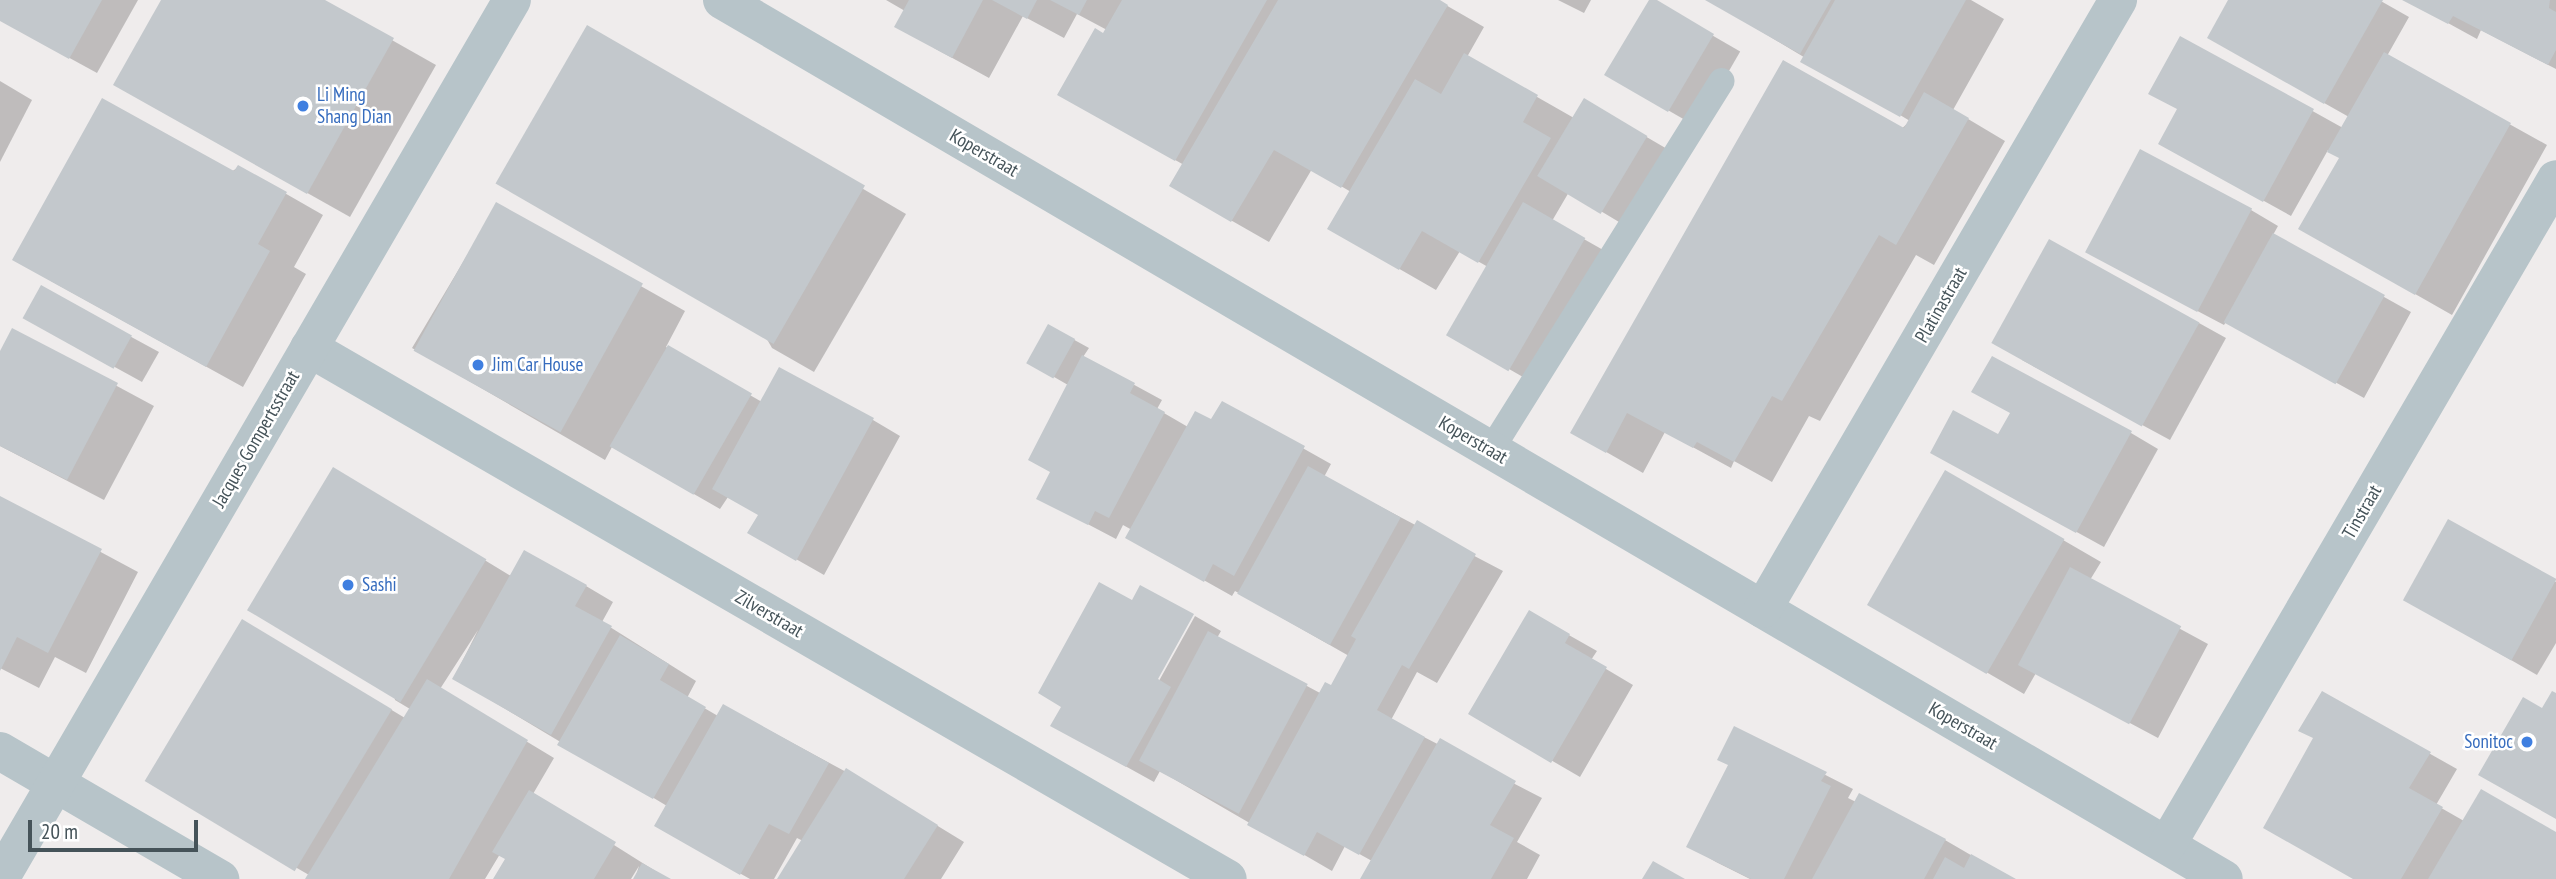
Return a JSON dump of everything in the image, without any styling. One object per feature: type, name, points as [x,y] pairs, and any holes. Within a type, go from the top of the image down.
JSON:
[{"type":"street","name":"Jacques Gompertsstraat","points":[[0,878],[512,0]]},
{"type":"street","name":"Koperstraat","points":[[722,0],[2224,879]]},
{"type":"street","name":"Platinastraat","points":[[1763,609],[2118,0]]},
{"type":"street","name":"Tinstraat","points":[[2167,845],[2556,179]]},
{"type":"street","name":"Zilverstraat","points":[[309,348],[1228,879]]},
{"type":"street","points":[[0,751],[220,879]]},
{"type":"lane","points":[[1491,450],[1722,81]]},
{"type":"building","points":[[0,0],[102,0],[69,59],[0,21]]},
{"type":"building","points":[[161,0],[325,0],[394,38],[307,194],[113,85]]},
{"type":"building","points":[[909,0],[983,0],[952,58],[894,27]]},
{"type":"building","points":[[992,0],[1037,0],[1027,19]]},
{"type":"building","points":[[1050,0],[1087,0],[1079,15]]},
{"type":"building","points":[[1122,0],[1267,0],[1175,161],[1057,95],[1095,28],[1103,33]]},
{"type":"building","points":[[1278,0],[1440,0],[1448,5],[1341,188],[1274,150],[1231,222],[1169,186]]},
{"type":"building","points":[[1649,0],[1657,0],[1714,34],[1668,112],[1604,75]]},
{"type":"building","points":[[1705,0],[1831,0],[1800,54]]},
{"type":"building","points":[[1835,0],[1966,0],[1900,117],[1800,62]]},
{"type":"building","points":[[2228,0],[2383,0],[2324,104],[2207,38]]},
{"type":"building","points":[[2402,0],[2550,0],[2549,8],[2556,12],[2556,50],[2548,65],[2453,16],[2448,24]]},
{"type":"building","points":[[587,25],[865,186],[773,344],[496,183]]},
{"type":"building","points":[[2180,36],[2314,109],[2263,202],[2158,144],[2177,109],[2148,94]]},
{"type":"building","points":[[2384,52],[2511,123],[2415,295],[2298,229],[2339,158],[2327,152]]},
{"type":"building","points":[[1464,53],[1538,95],[1523,122],[1551,138],[1478,263],[1422,231],[1399,270],[1327,229],[1415,79],[1441,94]]},
{"type":"building","points":[[1783,60],[1904,128],[1924,92],[1969,118],[1896,245],[1879,235],[1782,401],[1772,396],[1734,462],[1697,442],[1693,448],[1627,413],[1606,453],[1570,433]]},
{"type":"building","points":[[102,98],[234,171],[238,165],[287,192],[258,244],[270,251],[206,367],[12,260]]},
{"type":"building","points":[[1584,98],[1647,136],[1601,214],[1537,176]]},
{"type":"building","points":[[2140,149],[2252,209],[2197,312],[2085,252]]},
{"type":"building","points":[[496,202],[643,283],[561,432],[414,351]]},
{"type":"building","points":[[1523,202],[1585,238],[1508,371],[1446,335]]},
{"type":"building","points":[[2273,233],[2385,295],[2336,384],[2224,322]]},
{"type":"building","points":[[2049,239],[2199,322],[2142,426],[1991,343]]},
{"type":"building","points":[[41,285],[132,335],[114,369],[23,318]]},
{"type":"building","points":[[1048,324],[1075,339],[1053,378],[1026,363]]},
{"type":"building","points":[[12,328],[118,383],[67,480],[0,446],[0,351]]},
{"type":"building","points":[[668,345],[752,394],[694,495],[610,446]]},
{"type":"building","points":[[1082,355],[1135,383],[1130,393],[1165,412],[1109,518],[1095,511],[1088,525],[1036,499],[1050,472],[1028,460]]},
{"type":"building","points":[[1992,356],[2132,431],[2076,533],[1930,453],[1953,410],[1998,434],[2010,413],[1971,392]]},
{"type":"building","points":[[779,367],[874,418],[796,561],[747,533],[758,515],[712,489]]},
{"type":"building","points":[[1222,401],[1305,446],[1234,576],[1213,564],[1204,582],[1125,538],[1195,411],[1211,419]]},
{"type":"building","points":[[1308,466],[1401,517],[1330,645],[1237,594]]},
{"type":"building","points":[[333,467],[486,559],[400,702],[247,610]]},
{"type":"building","points":[[1945,470],[2065,539],[1987,674],[1867,605]]},
{"type":"building","points":[[0,496],[102,549],[48,653],[17,637],[0,671]]},
{"type":"building","points":[[2448,519],[2556,579],[2511,660],[2403,600]]},
{"type":"building","points":[[1417,520],[1476,554],[1409,669],[1402,665],[1377,710],[1425,737],[1359,855],[1317,832],[1304,856],[1247,825],[1325,682],[1331,685],[1356,639],[1351,636]]},
{"type":"building","points":[[524,550],[587,585],[575,606],[612,626],[551,735],[452,679]]},
{"type":"building","points":[[2070,567],[2181,626],[2129,724],[2018,665]]},
{"type":"building","points":[[1099,582],[1132,600],[1140,585],[1194,614],[1158,679],[1171,687],[1126,767],[1050,726],[1061,707],[1038,693]]},
{"type":"building","points":[[1529,610],[1570,634],[1565,643],[1607,667],[1551,763],[1468,714]]},
{"type":"building","points":[[242,619],[392,709],[295,871],[145,781]]},
{"type":"building","points":[[1208,631],[1308,684],[1239,814],[1139,761]]},
{"type":"building","points":[[620,635],[669,664],[660,680],[706,707],[653,799],[557,745]]},
{"type":"building","points":[[427,679],[528,740],[449,879],[305,879]]},
{"type":"building","points":[[2322,691],[2431,752],[2409,788],[2443,807],[2401,879],[2353,879],[2263,828],[2313,738],[2298,731]]},
{"type":"building","name":"Sonitoc","points":[[2552,691],[2556,693],[2556,819],[2478,775],[2523,697],[2542,708]]},
{"type":"building","points":[[723,704],[829,763],[789,834],[769,824],[740,875],[654,826]]},
{"type":"building","points":[[1734,726],[1827,772],[1821,781],[1831,786],[1784,879],[1751,879],[1686,847],[1728,765],[1717,760]]},
{"type":"building","points":[[1440,738],[1516,781],[1490,825],[1514,838],[1491,879],[1360,879]]},
{"type":"building","points":[[846,768],[938,825],[904,879],[777,879]]},
{"type":"building","points":[[2481,789],[2556,832],[2556,879],[2428,879]]},
{"type":"building","points":[[529,790],[616,842],[594,879],[493,879],[505,859],[492,852]]},
{"type":"building","points":[[1859,793],[1946,839],[1924,879],[1812,879]]},
{"type":"building","points":[[1971,854],[2016,879],[1933,879],[1945,857],[1964,868]]},
{"type":"building","points":[[1653,861],[1685,879],[1642,879]]},
{"type":"building","points":[[642,863],[671,879],[633,879]]},
{"type":"place","name":"Li Ming Shang Dian","points":[[303,106]]},
{"type":"place","name":"Jim Car House","points":[[478,365]]},
{"type":"place","name":"Sashi","points":[[348,585]]},
{"type":"place","name":"Sonitoc","points":[[2527,742]]}]
